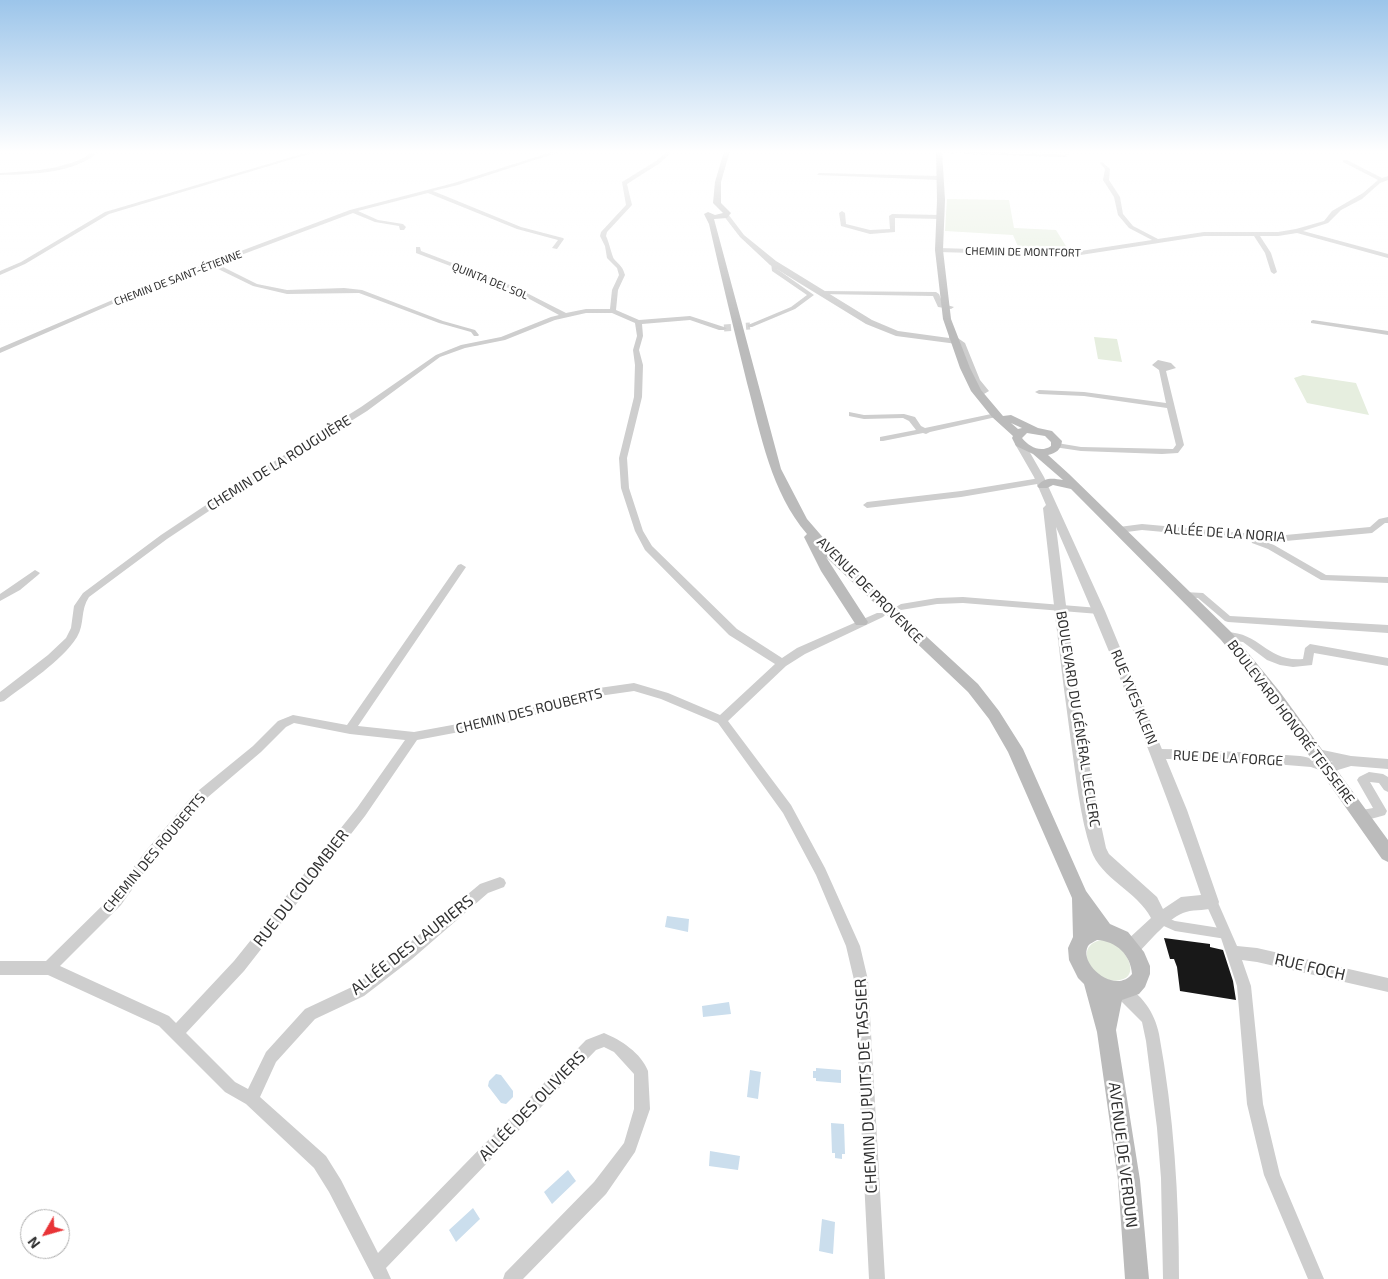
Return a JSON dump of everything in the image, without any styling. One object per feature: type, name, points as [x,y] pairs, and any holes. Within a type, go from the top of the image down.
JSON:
[{"type":"main road","points":[[941,211],[939,250],[945,292],[956,339],[976,391],[1019,440]]},
{"type":"main road","name":"AVENUE DE PROVENCE","points":[[718,214],[728,296],[775,469],[802,521],[835,559],[973,688],[994,715],[1015,749],[1080,897],[1104,931]]},
{"type":"main road","points":[[948,307],[956,318],[984,391],[999,411],[1007,417],[1033,429],[1048,433],[1057,441],[1054,448],[1037,452]]},
{"type":"main road","points":[[956,318],[953,322],[956,339]]},
{"type":"main road","points":[[1019,440],[1021,432],[1033,429]]},
{"type":"main road","name":"BOULEVARD HONORÉ TEISSEIRE","points":[[1019,440],[1058,469],[1226,636],[1318,754],[1388,854]]},
{"type":"main road","name":"BOULEVARD HONORÉ TEISSEIRE","points":[[1054,448],[1058,469]]},
{"type":"main road","points":[[1043,487],[1051,481],[1066,483],[1077,488]]},
{"type":"main road","points":[[802,521],[826,571],[861,622]]},
{"type":"main road","name":"AVENUE DE PROVENCE","points":[[1080,897],[1082,937]]},
{"type":"main road","points":[[1104,931],[1124,940],[1132,947],[1138,957],[1141,966],[1140,976],[1137,984],[1130,989],[1118,991],[1100,986],[1092,980],[1079,962],[1078,944],[1082,937],[1088,933],[1104,931]]},
{"type":"main road","name":"AVENUE DE VERDUN","points":[[1092,980],[1107,1032],[1129,1180],[1136,1279]]},
{"type":"main road","name":"AVENUE DE VERDUN","points":[[1107,1032],[1112,1002],[1118,991]]},
{"type":"street","points":[[0,272],[23,263],[107,213],[115,211]]},
{"type":"street","name":"CHEMIN DE SAINT-ÉTIENNE","points":[[0,351],[131,294],[356,211]]},
{"type":"street","points":[[476,211],[519,228],[560,239],[555,248]]},
{"type":"street","points":[[624,211],[604,232],[603,236],[608,246],[610,258],[620,267],[622,275],[615,290],[613,311],[638,322],[690,318],[704,321],[716,328],[724,328]]},
{"type":"street","points":[[1119,211],[1131,227],[1159,242]]},
{"type":"street","name":"CHEMIN DE MONTFORT","points":[[939,250],[1074,254],[1204,234],[1278,234],[1297,231],[1326,222],[1337,211]]},
{"type":"street","points":[[352,212],[377,221],[401,225],[402,229]]},
{"type":"street","points":[[842,213],[842,232]]},
{"type":"street","points":[[718,214],[756,250],[774,263],[882,328],[896,333],[927,338],[956,339],[961,343],[976,381],[984,391]]},
{"type":"street","points":[[843,224],[870,232],[886,232],[893,231],[892,216],[941,217]]},
{"type":"street","points":[[1297,231],[1358,250],[1388,256]]},
{"type":"street","points":[[1256,234],[1268,253],[1274,272]]},
{"type":"street","name":"QUINTA DEL SOL","points":[[418,248],[418,252],[513,288],[565,315]]},
{"type":"street","points":[[750,326],[793,308],[812,295],[774,270],[774,263]]},
{"type":"street","points":[[213,264],[255,285],[287,292],[360,291],[441,322],[474,331],[478,338]]},
{"type":"street","points":[[822,293],[936,294],[940,306],[948,307]]},
{"type":"street","name":"CHEMIN DE LA ROUGUIÈRE","points":[[0,698],[54,655],[74,635],[78,605],[86,595],[233,491],[364,409],[438,356],[478,338],[503,339],[540,323],[565,315],[586,311],[613,311]]},
{"type":"street","points":[[638,322],[640,336],[636,350],[639,365],[638,397],[623,458],[625,488],[638,531],[648,548],[733,632],[782,663]]},
{"type":"street","points":[[1313,322],[1388,333]]},
{"type":"street","points":[[1054,448],[1175,451],[1180,445],[1162,369]]},
{"type":"street","points":[[1039,392],[1084,394],[1172,406]]},
{"type":"street","points":[[852,414],[864,418],[904,416],[912,419],[918,428],[926,432]]},
{"type":"street","points":[[883,440],[926,432],[964,420],[996,415]]},
{"type":"street","points":[[1019,440],[1023,452],[1043,487]]},
{"type":"street","points":[[1030,462],[1033,454],[1037,452]]},
{"type":"street","points":[[867,505],[960,494],[1015,484],[1043,487]]},
{"type":"street","name":"BOULEVARD DU GÉNÉRAL LECLERC","points":[[1043,487],[1058,535],[1060,608],[1086,792],[1099,850],[1104,859],[1151,902],[1160,920]]},
{"type":"street","name":"ALLÉE DE LA NORIA","points":[[1119,530],[1142,527],[1244,538],[1275,539],[1372,530],[1382,521],[1388,520]]},
{"type":"street","name":"RUE YVES KLEIN","points":[[1058,535],[1099,611],[1180,810],[1211,902]]},
{"type":"street","points":[[1244,538],[1271,547],[1324,578],[1388,580]]},
{"type":"street","points":[[350,730],[461,567]]},
{"type":"street","points":[[0,598],[17,588],[35,573]]},
{"type":"street","points":[[1184,595],[1200,595],[1228,619],[1388,629]]},
{"type":"street","points":[[901,607],[937,601],[963,600],[1099,611]]},
{"type":"street","points":[[722,720],[782,663],[801,651],[861,622],[880,615]]},
{"type":"street","points":[[1226,636],[1236,634],[1249,640],[1268,657],[1279,662],[1299,664],[1308,662],[1310,648],[1388,662]]},
{"type":"street","name":"CHEMIN DES ROUBERTS","points":[[49,968],[116,901],[149,856],[197,799],[257,749],[282,724],[293,719],[350,730],[414,736],[489,723],[599,692],[634,687],[664,696],[722,720]]},
{"type":"street","name":"CHEMIN DU PUITS DE TASSIER","points":[[722,720],[787,809],[821,872],[853,946],[861,980],[877,1279]]},
{"type":"street","name":"RUE DU COLOMBIER","points":[[177,1032],[239,966],[361,812],[414,736]]},
{"type":"street","name":"RUE DE LA FORGE","points":[[1158,754],[1213,754],[1310,762],[1328,768]]},
{"type":"street","points":[[1318,754],[1351,761],[1388,764]]},
{"type":"street","points":[[1328,768],[1351,761]]},
{"type":"street","points":[[1361,816],[1381,811],[1362,780],[1369,777],[1383,778],[1388,787]]},
{"type":"street","name":"ALLÉE DES LAURIERS","points":[[251,1099],[271,1057],[310,1014],[359,991],[407,954],[484,888],[500,883]]},
{"type":"street","points":[[1132,947],[1160,920],[1181,905],[1211,902],[1226,934],[1244,986],[1255,1104],[1272,1175],[1316,1279]]},
{"type":"street","points":[[1160,920],[1174,926],[1226,934]]},
{"type":"street","name":"RUE FOCH","points":[[1232,952],[1258,955],[1388,985]]},
{"type":"street","points":[[0,968],[49,968],[164,1021],[230,1087],[251,1099],[320,1162],[335,1186],[379,1273]]},
{"type":"street","points":[[1118,991],[1134,1002],[1149,1021],[1167,1140],[1172,1226],[1171,1279]]},
{"type":"street","name":"ALLÉE DES OLIVIERS","points":[[379,1273],[591,1045],[604,1040],[619,1048],[641,1071],[642,1109],[630,1147],[600,1188],[511,1279]]},
{"type":"green space","points":[[946,211],[1011,211],[1014,228],[1056,230],[1069,251],[1020,251],[1013,235],[945,231]]},
{"type":"green space","points":[[1094,337],[1117,339],[1122,362],[1098,359]]},
{"type":"green space","points":[[1303,375],[1356,383],[1369,415],[1307,403],[1294,378]]},
{"type":"green space","points":[[1101,940],[1114,944],[1124,953],[1130,964],[1129,974],[1126,978],[1111,980],[1095,972],[1090,965],[1087,957],[1088,950],[1092,944]]},
{"type":"water","points":[[667,916],[689,919],[688,932],[665,927]]},
{"type":"water","points":[[729,1002],[731,1014],[703,1017],[702,1006]]},
{"type":"water","points":[[816,1068],[841,1070],[841,1083],[816,1081],[816,1078],[813,1078],[813,1071],[816,1071]]},
{"type":"water","points":[[750,1070],[761,1072],[758,1099],[747,1097]]},
{"type":"water","points":[[496,1074],[501,1075],[513,1091],[513,1097],[506,1104],[501,1103],[488,1086],[489,1081]]},
{"type":"water","points":[[831,1123],[844,1124],[845,1154],[842,1154],[842,1159],[835,1158],[835,1153],[832,1153]]},
{"type":"water","points":[[710,1151],[740,1156],[738,1170],[709,1166]]},
{"type":"water","points":[[568,1170],[576,1181],[552,1204],[544,1192]]},
{"type":"water","points":[[473,1208],[480,1219],[456,1242],[449,1230]]},
{"type":"water","points":[[822,1219],[835,1222],[833,1254],[819,1251]]},
{"type":"building","points":[[1164,938],[1210,944],[1210,947],[1223,950],[1233,981],[1236,1000],[1180,991],[1177,967],[1174,959],[1170,959]]},
{"type":"tunnel","points":[[724,328],[750,326]]}]
